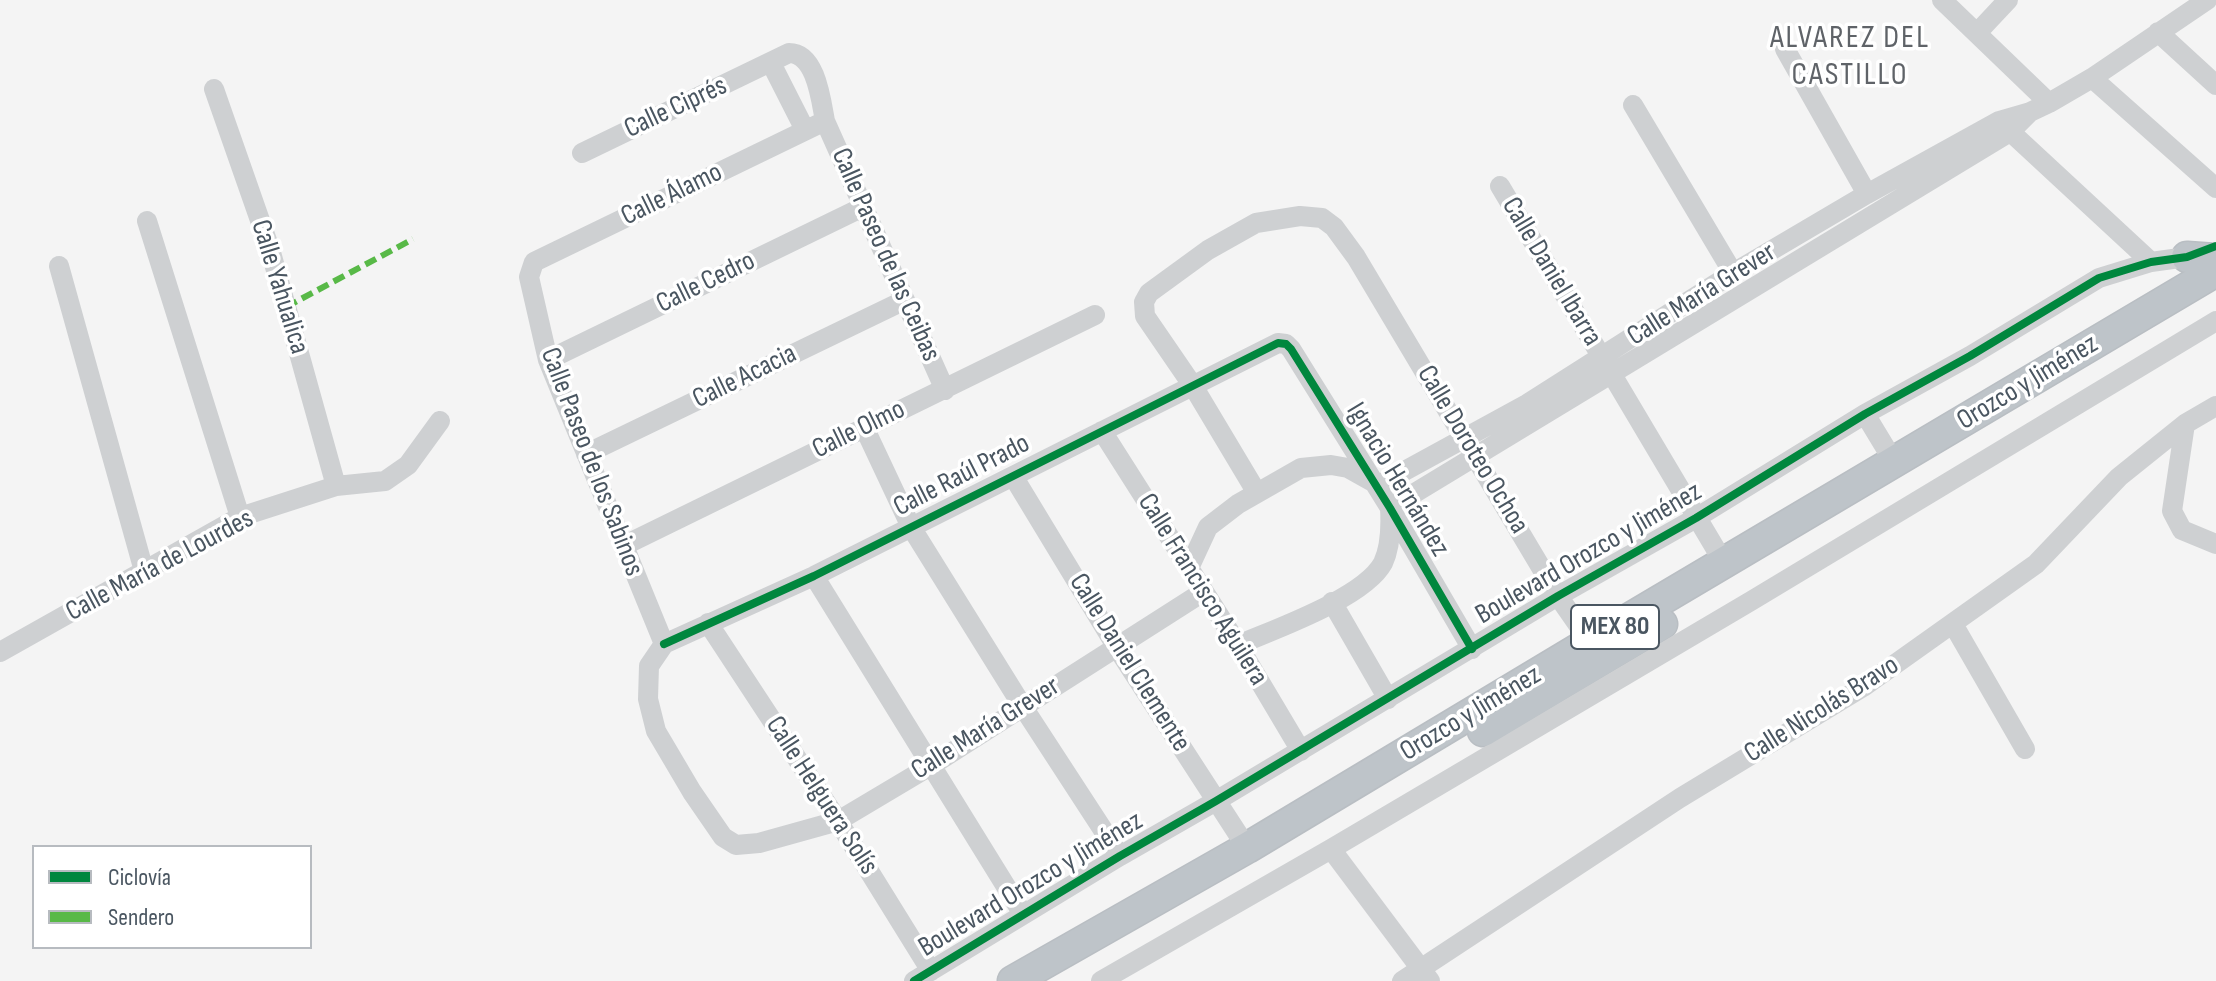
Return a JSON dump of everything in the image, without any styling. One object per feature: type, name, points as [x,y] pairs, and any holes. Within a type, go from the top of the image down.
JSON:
[{"type":"highway","name":"Orozco y Jiménez","points":[[1013,981],[1247,848],[2216,271]]},
{"type":"highway","name":"Orozco y Jiménez","points":[[1053,981],[1273,857],[2216,294]]},
{"type":"street","points":[[1942,0],[1977,33],[2040,108]]},
{"type":"street","points":[[1977,33],[2008,0]]},
{"type":"street","name":"Calle María Grever","points":[[1390,508],[1476,456],[1733,273],[1867,194],[2040,108],[2092,78],[2207,0]]},
{"type":"street","points":[[2158,32],[2216,85]]},
{"type":"street","points":[[1785,49],[1867,194]]},
{"type":"street","name":"Calle Ciprés","points":[[582,153],[789,53],[797,53],[806,59],[819,92],[825,121]]},
{"type":"street","points":[[771,63],[805,130]]},
{"type":"street","points":[[2092,78],[2216,188]]},
{"type":"street","name":"Calle Yahualica","points":[[214,89],[270,249],[336,486]]},
{"type":"street","points":[[1633,105],[1733,273]]},
{"type":"street","name":"Calle Álamo","points":[[529,277],[534,262],[825,121]]},
{"type":"street","name":"Calle Paseo de las Ceibas","points":[[825,121],[945,390]]},
{"type":"street","points":[[2004,126],[2151,262]]},
{"type":"street","name":"Calle María Grever","points":[[1376,484],[1606,366],[2004,126]]},
{"type":"street","name":"Calle Daniel Ibarra","points":[[1500,186],[1724,563]]},
{"type":"street","name":"Calle Cedro","points":[[548,360],[863,207]]},
{"type":"street","name":"Calle Doroteo Ochoa","points":[[1193,386],[1145,316],[1144,302],[1149,293],[1208,250],[1256,223],[1300,216],[1322,218],[1334,227],[1356,257],[1558,596],[1590,642]]},
{"type":"street","points":[[147,221],[240,517]]},
{"type":"street","name":"Boulevard Orozco y Jiménez","points":[[922,976],[1558,596],[1696,518],[1865,414],[1970,356],[2099,278],[2151,262],[2202,258],[2216,246]]},
{"type":"street","points":[[59,266],[144,571]]},
{"type":"street","name":"Calle Paseo de los Sabinos","points":[[529,277],[548,360],[664,644]]},
{"type":"street","name":"Calle Acacia","points":[[586,454],[905,300]]},
{"type":"street","name":"Calle Olmo","points":[[623,546],[1095,315]]},
{"type":"street","points":[[1101,981],[1751,601],[2216,321]]},
{"type":"street","name":"Calle Raúl Prado","points":[[664,644],[814,576],[1278,343]]},
{"type":"street","name":"Ignacio Hernández","points":[[1278,343],[1286,344],[1291,349],[1376,484],[1472,649]]},
{"type":"street","points":[[1193,386],[1257,493]]},
{"type":"street","name":"Calle Nicolás Bravo","points":[[1402,981],[1426,975],[1680,798],[1863,687],[1953,624],[2036,564],[2119,477],[2185,424],[2216,406]]},
{"type":"street","points":[[1865,414],[1894,462]]},
{"type":"street","name":"Calle María de Lourdes","points":[[0,652],[240,517],[336,486],[385,481],[408,465],[440,421]]},
{"type":"street","points":[[2185,424],[2172,511],[2182,530],[2216,544]]},
{"type":"street","points":[[864,427],[911,527],[1120,856]]},
{"type":"street","name":"Calle Francisco Aguilera","points":[[1102,431],[1238,645],[1301,751]]},
{"type":"street","points":[[1189,568],[1208,527],[1238,504],[1301,468],[1331,465],[1348,468],[1376,484]]},
{"type":"street","name":"Calle Daniel Clemente","points":[[1013,476],[1116,646],[1247,848]]},
{"type":"street","points":[[1238,645],[1364,585],[1383,562],[1391,530],[1390,508]]},
{"type":"street","points":[[814,576],[1023,914]]},
{"type":"street","name":"Calle María Grever","points":[[664,644],[649,666],[648,699],[656,731],[723,837],[736,845],[759,843],[838,821],[932,765],[1203,592]]},
{"type":"street","points":[[1332,602],[1388,699]]},
{"type":"street","name":"Calle Helguera Solís","points":[[708,623],[838,821],[922,976]]},
{"type":"street","points":[[1953,624],[2025,749]]},
{"type":"street","points":[[1331,849],[1426,975]]},
{"type":"marked path","points":[[286,307],[413,239]]},
{"type":"cycle path","points":[[914,981],[1558,596],[1696,518],[1865,414],[1970,356],[2099,278],[2151,262],[2187,257],[2216,246]]},
{"type":"cycle path","points":[[664,644],[814,576],[1278,343],[1286,344],[1291,349],[1390,508],[1472,649]]},
{"type":"district","name":"ALVAREZ DEL CASTILLO","points":[[1850,58]]}]
